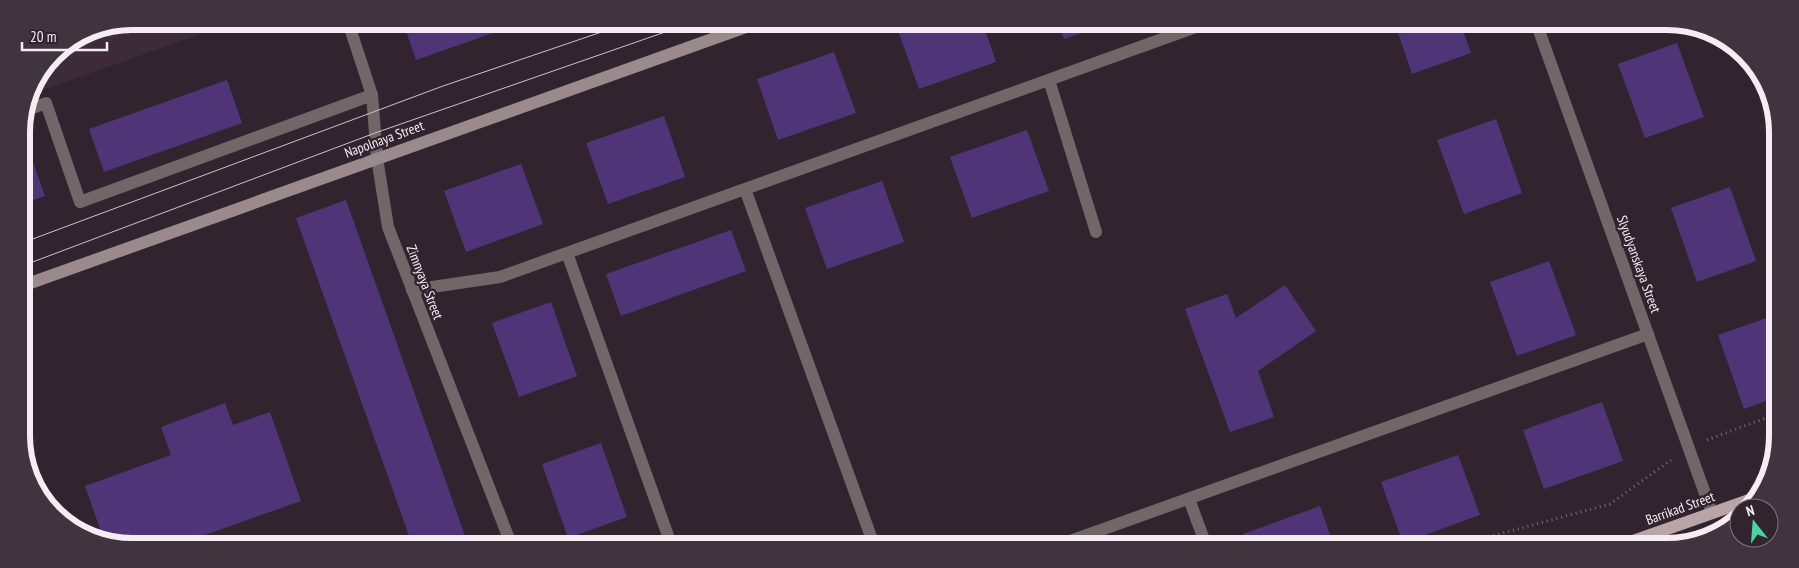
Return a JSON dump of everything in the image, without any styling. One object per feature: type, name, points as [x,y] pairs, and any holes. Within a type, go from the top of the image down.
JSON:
[{"type":"main road","name":"Barrikad Street","points":[[1659,538],[1729,507]]},
{"type":"street","name":"Zimnyaya Street","points":[[351,30],[372,95],[377,158],[388,227],[509,538]]},
{"type":"street","name":"Napolnaya Street","points":[[30,283],[737,30]]},
{"type":"street","points":[[412,290],[500,277],[1187,30]]},
{"type":"street","name":"Slyudyanskaya Street","points":[[1539,30],[1712,513]]},
{"type":"street","points":[[1049,80],[1096,232]]},
{"type":"street","points":[[32,108],[46,104],[80,202],[372,95]]},
{"type":"street","points":[[745,189],[871,538]]},
{"type":"street","points":[[567,253],[669,538]]},
{"type":"street","points":[[1079,538],[1648,334]]},
{"type":"street","points":[[1189,499],[1203,538]]},
{"type":"path","points":[[1485,538],[1610,504],[1688,447],[1769,417]]},
{"type":"shaded area","points":[[125,30],[212,30],[39,91],[47,75],[65,55],[75,47],[105,33]]},
{"type":"building","points":[[406,30],[492,30],[493,33],[416,60]]},
{"type":"building","points":[[898,30],[985,30],[996,62],[919,89]]},
{"type":"building","points":[[1061,30],[1090,30],[1064,39]]},
{"type":"building","points":[[1397,30],[1463,30],[1471,53],[1412,74]]},
{"type":"building","points":[[1677,43],[1704,117],[1645,138],[1618,64]]},
{"type":"building","points":[[834,52],[856,113],[778,140],[757,79]]},
{"type":"building","points":[[227,80],[242,123],[104,172],[89,129]]},
{"type":"building","points":[[664,116],[685,177],[608,204],[586,143]]},
{"type":"building","points":[[1496,119],[1522,193],[1464,214],[1437,140]]},
{"type":"building","points":[[1027,130],[1049,191],[972,218],[950,157]]},
{"type":"building","points":[[30,154],[45,196],[30,201]]},
{"type":"building","points":[[521,164],[543,224],[466,252],[444,191]]},
{"type":"building","points":[[882,181],[904,242],[827,269],[805,208]]},
{"type":"building","points":[[1730,187],[1756,261],[1697,282],[1671,208]]},
{"type":"building","points":[[346,200],[466,538],[410,538],[296,218]]},
{"type":"building","points":[[731,230],[746,271],[621,316],[606,274]]},
{"type":"building","points":[[1549,261],[1576,335],[1517,356],[1490,282]]},
{"type":"building","points":[[1285,285],[1316,331],[1258,371],[1274,417],[1230,432],[1185,309],[1227,294],[1236,318]]},
{"type":"building","points":[[551,302],[577,376],[519,397],[492,323]]},
{"type":"building","points":[[1769,317],[1769,400],[1744,409],[1718,335]]},
{"type":"building","points":[[1602,402],[1623,461],[1544,489],[1523,430]]},
{"type":"building","points":[[225,403],[233,425],[270,412],[301,501],[196,538],[132,538],[102,534],[85,486],[171,455],[161,427]]},
{"type":"building","points":[[601,443],[627,517],[568,538],[542,464]]},
{"type":"building","points":[[1458,455],[1480,515],[1417,538],[1401,538],[1381,482]]},
{"type":"building","points":[[1320,506],[1331,538],[1244,538],[1243,534]]},
{"type":"tram line","points":[[30,240],[443,86],[608,30]]},
{"type":"tram line","points":[[30,263],[375,133],[671,30]]}]
